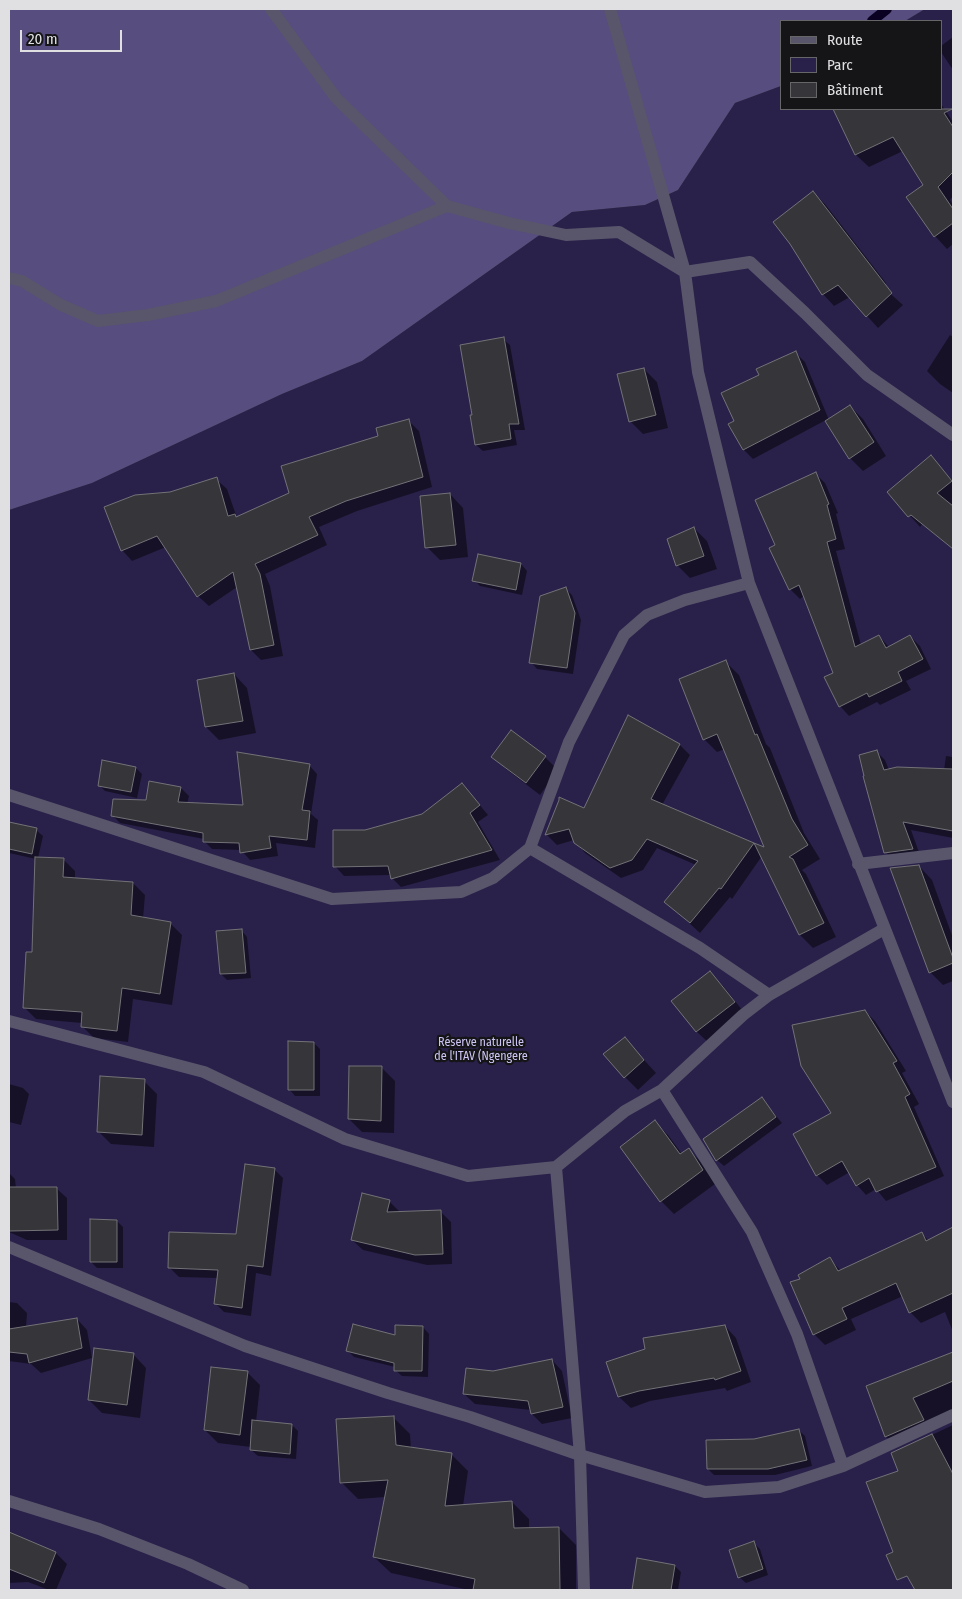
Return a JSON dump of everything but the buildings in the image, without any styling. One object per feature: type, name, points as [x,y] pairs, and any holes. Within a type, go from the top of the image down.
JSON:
[{"type":"street","points":[[271,9],[336,98],[447,206],[509,223],[566,235],[619,232],[685,272],[750,262],[806,313],[867,375],[953,434]]},
{"type":"street","points":[[610,9],[685,272],[698,372],[749,583],[858,864],[953,1098]]},
{"type":"street","points":[[9,278],[22,281],[62,305],[98,321],[148,315],[216,301],[447,206]]},
{"type":"street","points":[[9,795],[332,899],[461,892],[493,878],[530,848],[569,742],[624,635],[647,615],[685,600],[749,583]]},
{"type":"street","points":[[530,848],[700,948],[768,995]]},
{"type":"street","points":[[858,864],[953,853]]},
{"type":"street","points":[[9,1022],[204,1072],[345,1139],[468,1176],[556,1167],[625,1111],[662,1090],[743,1015],[768,995],[884,929]]},
{"type":"street","points":[[662,1090],[752,1232],[797,1334],[843,1466]]},
{"type":"street","points":[[556,1167],[580,1456],[584,1590]]},
{"type":"street","points":[[9,1247],[245,1346],[388,1393],[470,1417],[580,1456],[705,1492],[778,1487],[843,1466],[953,1415]]},
{"type":"street","points":[[9,1501],[99,1529],[188,1564],[243,1590]]},
{"type":"green space","name":"Réserve naturelle de l'ITAV (Ngengere","points":[[925,9],[953,9],[953,1590],[9,1590],[9,510],[92,483],[282,394],[362,361],[572,212],[645,205],[678,190],[735,103],[780,86],[780,110],[942,110],[942,20],[907,20]]},
{"type":"shaded area","points":[[9,9],[925,9],[907,20],[780,20],[780,86],[735,103],[678,190],[645,205],[572,212],[362,361],[282,394],[92,483],[9,510]]},
{"type":"waterway","points":[[873,20],[887,9]]}]
